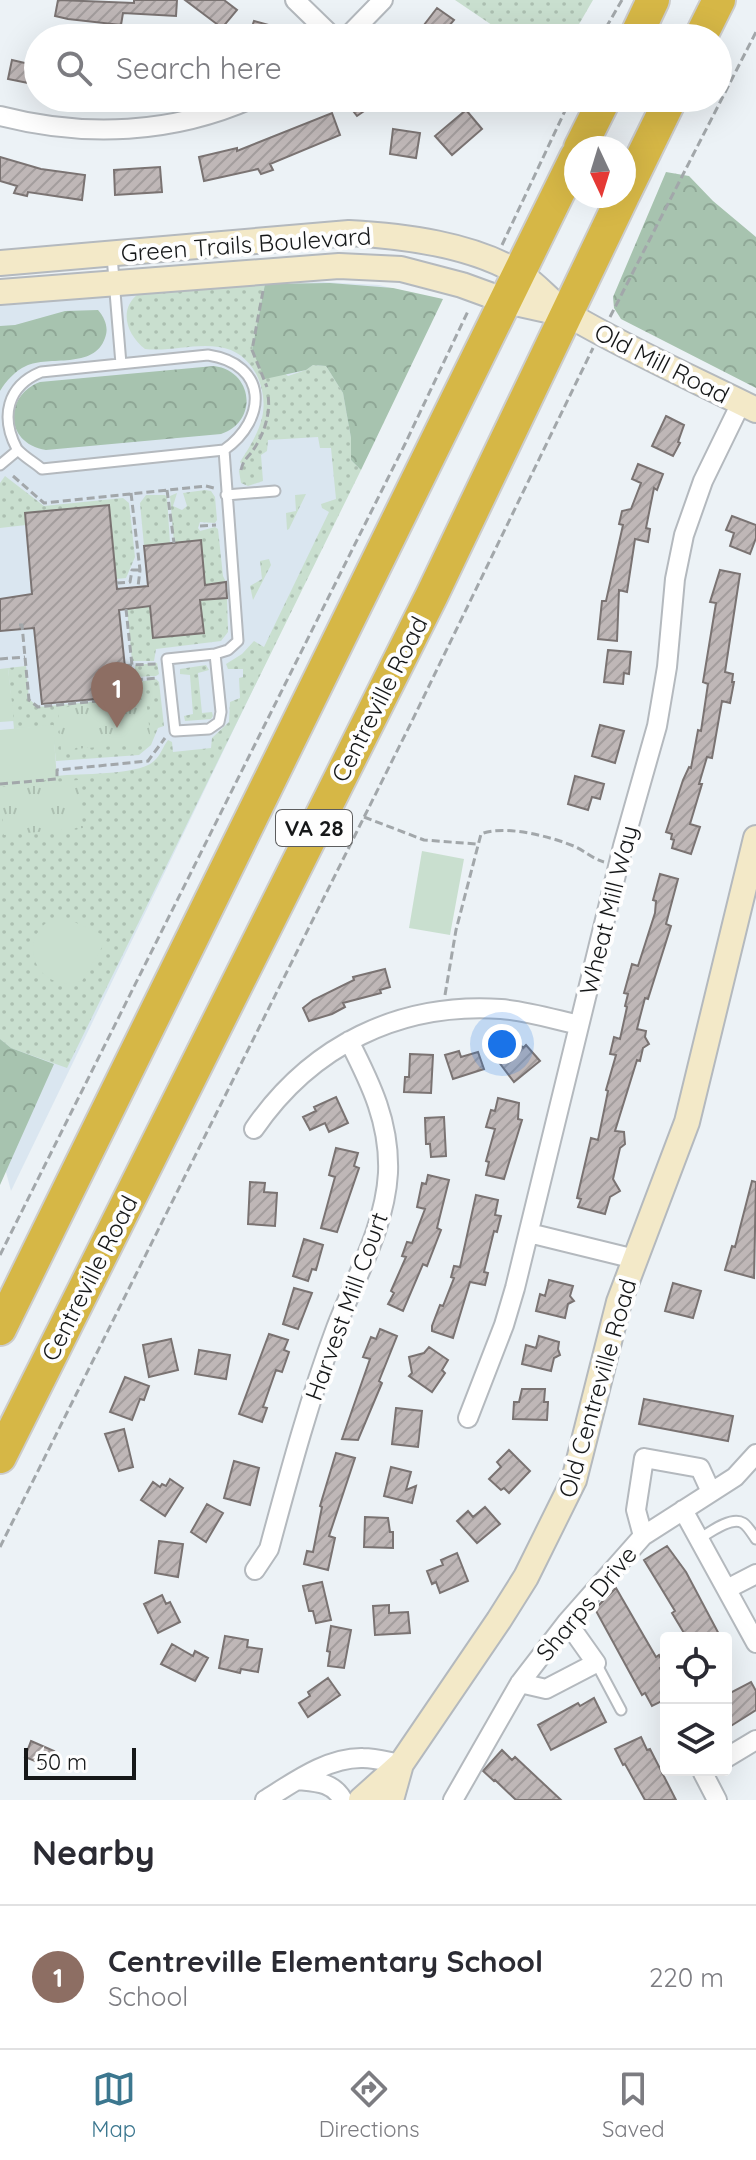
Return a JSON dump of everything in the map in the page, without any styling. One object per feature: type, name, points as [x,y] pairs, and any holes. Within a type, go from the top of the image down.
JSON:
[{"type":"highway","points":[[642,24],[653,0]]},
{"type":"highway","points":[[707,24],[719,0]]},
{"type":"highway","points":[[586,136],[598,112]]},
{"type":"highway","name":"Centreville Road","points":[[636,170],[664,112]]},
{"type":"highway","name":"VA 28","points":[[0,1329],[564,182]]},
{"type":"highway","name":"Centreville Road","points":[[0,1457],[432,595],[618,208]]},
{"type":"street","points":[[295,0],[320,24]]},
{"type":"street","points":[[360,24],[383,0]]},
{"type":"street","points":[[0,116],[54,127],[116,130],[178,123],[216,112]]},
{"type":"street","name":"Green Trails Boulevard","points":[[0,263],[349,233],[391,235],[465,251],[513,287],[568,314]]},
{"type":"street","name":"Green Trails Boulevard","points":[[0,292],[339,266],[401,269],[462,285],[513,287]]},
{"type":"street","name":"Old Mill Road","points":[[568,314],[748,407]]},
{"type":"street","name":"Wheat Mill Way","points":[[468,1418],[504,1325],[619,865],[657,726],[667,667],[675,579],[684,535],[703,481],[748,407]]},
{"type":"street","name":"Old Centreville Road","points":[[401,1764],[526,1577],[565,1503],[581,1458],[613,1322],[687,1122],[756,838]]},
{"type":"street","points":[[254,1129],[299,1075],[349,1041],[396,1021],[446,1010],[503,1009],[529,1012],[579,1025]]},
{"type":"street","name":"Harvest Mill Court","points":[[255,1570],[269,1549],[315,1386],[376,1229],[386,1188],[388,1151],[383,1117],[373,1088],[349,1041]]},
{"type":"street","points":[[529,1233],[635,1259]]},
{"type":"street","name":"Sharps Drive","points":[[460,1797],[520,1683],[567,1622],[643,1536],[735,1477],[756,1454]]},
{"type":"street","points":[[643,1536],[636,1510],[644,1458],[700,1468],[711,1492]]},
{"type":"street","points":[[683,1510],[756,1643]]},
{"type":"street","points":[[727,1589],[756,1574]]},
{"type":"street","points":[[520,1683],[546,1689],[596,1663],[567,1622]]},
{"type":"street","points":[[732,1754],[756,1740]]},
{"type":"street","points":[[265,1800],[298,1780],[336,1763],[363,1758],[401,1764]]},
{"type":"street","points":[[361,1800],[401,1764]]},
{"type":"street","points":[[391,1800],[401,1764]]},
{"type":"street","points":[[705,1776],[717,1800]]},
{"type":"street","points":[[298,1780],[333,1787],[343,1800]]},
{"type":"lane","points":[[112,253],[121,364]]},
{"type":"lane","points":[[208,355],[228,358],[244,369],[254,385],[256,402],[248,427],[224,450],[42,469],[18,450],[9,434],[5,411],[9,397],[24,379],[41,372],[208,355]]},
{"type":"lane","points":[[0,465],[18,450]]},
{"type":"lane","points":[[215,654],[221,712],[219,722],[209,729],[175,731],[167,659],[215,654],[228,650],[238,641],[222,492],[224,450]]},
{"type":"lane","points":[[222,492],[275,491]]},
{"type":"lane","points":[[699,1539],[725,1524],[739,1522],[756,1539]]},
{"type":"lane","points":[[596,1663],[621,1710]]},
{"type":"path","points":[[608,24],[622,0]]},
{"type":"path","points":[[732,79],[756,32]]},
{"type":"path","points":[[501,246],[564,112]]},
{"type":"path","points":[[0,1547],[602,332],[715,112]]},
{"type":"path","points":[[0,1255],[405,444],[470,307]]},
{"type":"path","points":[[13,476],[44,503],[206,486],[222,492]]},
{"type":"path","points":[[167,490],[174,543]]},
{"type":"path","points":[[131,493],[140,570],[138,587]]},
{"type":"path","points":[[200,526],[220,524]]},
{"type":"path","points":[[117,583],[130,582],[132,570],[140,570]]},
{"type":"path","points":[[19,625],[22,625],[29,700],[38,707],[126,700],[135,695],[126,609]]},
{"type":"path","points":[[0,659],[25,657]]},
{"type":"path","points":[[124,666],[160,663]]},
{"type":"path","points":[[134,680],[161,677]]},
{"type":"path","points":[[0,784],[57,779],[57,770],[148,761],[164,738],[168,738]]},
{"type":"path","points":[[364,817],[424,840],[476,844]]},
{"type":"path","points":[[446,1010],[446,981],[476,844],[481,834],[490,829],[506,829],[574,846],[592,858],[619,865]]},
{"type":"shaded area","points":[[323,282],[379,285],[441,300],[11,1191],[0,1149],[0,306],[226,284]]},
{"type":"green space","points":[[455,0],[593,0],[579,24],[490,24]]},
{"type":"green space","points":[[666,172],[689,176],[756,237],[756,388],[621,319],[614,308],[613,297]]},
{"type":"green space","points":[[330,283],[393,288],[443,299],[361,470],[351,460],[351,438],[343,393],[326,366],[313,365],[306,370],[265,379],[252,350],[265,284]]},
{"type":"green space","points":[[222,284],[265,284],[252,350],[288,376],[313,365],[326,366],[343,393],[351,438],[351,460],[361,470],[67,1068],[11,1048],[0,1039],[0,784],[135,769],[154,761],[168,740],[172,742],[173,752],[211,748],[212,738],[229,722],[230,702],[240,698],[239,678],[243,677],[243,669],[228,669],[226,664],[242,654],[254,641],[264,647],[329,512],[321,504],[336,499],[331,448],[320,448],[318,437],[268,440],[267,451],[261,455],[263,481],[248,486],[241,483],[240,462],[258,430],[264,406],[256,373],[241,356],[231,350],[210,346],[145,349],[130,330],[128,307],[138,294]]},
{"type":"green space","points":[[98,310],[107,331],[99,348],[81,358],[26,366],[11,377],[0,391],[0,326],[65,311]]},
{"type":"green space","points":[[214,366],[237,377],[246,397],[246,408],[241,419],[221,434],[46,450],[32,446],[16,430],[15,408],[20,398],[40,382]]},
{"type":"green space","points":[[5,476],[44,506],[123,498],[129,503],[135,557],[126,578],[116,579],[109,505],[25,513],[26,525],[0,528],[0,483]]},
{"type":"green space","points":[[211,491],[215,497],[217,520],[215,523],[200,522],[198,528],[200,531],[218,529],[226,582],[205,585],[200,540],[174,543],[170,496],[177,493],[173,506],[182,510],[187,506],[183,493]]},
{"type":"green space","points":[[306,494],[287,530],[286,513],[296,511],[295,495]]},
{"type":"green space","points":[[146,495],[167,497],[170,543],[144,546],[140,503]]},
{"type":"green space","points":[[269,559],[271,565],[253,600],[250,586],[262,579],[260,561]]},
{"type":"green space","points":[[227,598],[228,632],[221,641],[156,649],[154,661],[132,661],[127,609],[150,606],[153,638],[203,633],[200,600]]},
{"type":"green space","points":[[157,663],[159,674],[156,676],[135,677],[135,665]]},
{"type":"green space","points":[[206,665],[209,670],[198,673],[202,713],[212,712],[213,716],[211,719],[185,721],[184,716],[193,714],[190,675],[180,674],[180,669]]},
{"type":"green space","points":[[26,666],[29,699],[38,707],[133,698],[137,682],[156,679],[159,682],[164,726],[158,728],[151,745],[139,755],[56,761],[52,726],[14,729],[8,668]]},
{"type":"green space","points":[[8,668],[14,721],[0,722],[0,669]]},
{"type":"green space","points":[[146,699],[151,743],[61,750],[58,708]]},
{"type":"green space","points":[[53,725],[57,779],[0,784],[0,730]]},
{"type":"green space","points":[[78,780],[83,828],[4,835],[0,787]]},
{"type":"green space","points":[[422,851],[464,859],[450,935],[409,928]]},
{"type":"green space","points":[[59,915],[107,939],[82,981],[66,983],[52,980],[35,962],[33,949],[36,936],[44,924]]},
{"type":"green space","points":[[0,1039],[11,1048],[54,1064],[0,1185]]},
{"type":"building","points":[[58,0],[134,3],[134,0],[177,0],[176,16],[123,13],[121,24],[55,16]]},
{"type":"building","points":[[185,0],[224,0],[237,10],[225,24],[217,24]]},
{"type":"building","points":[[437,8],[454,20],[451,24],[425,24]]},
{"type":"building","points":[[12,60],[24,63],[24,82],[8,79]]},
{"type":"building","points":[[464,112],[468,112],[482,129],[452,155],[435,136]]},
{"type":"building","points":[[332,113],[340,135],[270,164],[273,170],[261,174],[258,169],[204,181],[199,157],[237,148],[237,151]]},
{"type":"building","points":[[393,129],[420,133],[416,158],[390,154]]},
{"type":"building","points":[[0,157],[41,169],[85,175],[82,200],[28,192],[27,196],[14,193],[17,186],[0,181]]},
{"type":"building","points":[[160,167],[162,192],[115,195],[114,170]]},
{"type":"building","points":[[666,416],[684,425],[673,456],[652,446]]},
{"type":"building","points":[[638,464],[663,474],[657,490],[654,488],[646,528],[650,529],[648,542],[635,539],[627,592],[619,590],[617,641],[598,639],[602,601],[606,601],[623,525],[619,524],[622,511],[631,509],[641,483],[632,479]]},
{"type":"building","points":[[109,505],[117,589],[148,586],[144,546],[201,540],[205,585],[226,582],[227,598],[200,600],[204,633],[153,638],[150,606],[119,610],[128,696],[42,704],[34,628],[0,631],[0,599],[32,594],[25,513]]},
{"type":"building","points":[[732,516],[756,525],[756,538],[750,554],[730,546],[734,533],[726,530]]},
{"type":"building","points":[[720,570],[740,574],[725,672],[733,674],[734,682],[730,703],[722,701],[712,758],[707,757],[699,784],[702,784],[690,824],[700,827],[691,854],[672,848],[672,834],[666,832],[683,780],[691,768],[698,730],[701,731],[708,684],[703,682],[716,603],[710,602]]},
{"type":"building","points":[[608,650],[631,652],[629,674],[624,673],[623,684],[604,682]]},
{"type":"building","points":[[600,725],[624,731],[615,763],[592,756]]},
{"type":"building","points":[[575,776],[604,784],[600,799],[592,797],[588,810],[568,804]]},
{"type":"building","points":[[660,874],[678,879],[666,924],[671,926],[637,1029],[646,1031],[649,1044],[643,1048],[640,1061],[637,1060],[615,1131],[624,1132],[625,1144],[620,1148],[613,1179],[620,1191],[610,1197],[605,1214],[578,1207],[581,1199],[577,1198],[591,1138],[598,1140],[606,1090],[616,1055],[610,1054],[614,1037],[620,1039],[627,1007],[628,994],[624,993],[632,964],[638,966],[655,913],[656,901],[653,900]]},
{"type":"building","points":[[385,969],[390,987],[380,990],[381,993],[343,1003],[345,1007],[332,1014],[309,1021],[303,1008],[313,1000],[354,980],[353,977]]},
{"type":"building","points":[[517,1040],[540,1061],[514,1082],[495,1057]]},
{"type":"building","points":[[459,1051],[461,1057],[478,1052],[484,1069],[453,1079],[445,1055]]},
{"type":"building","points":[[410,1054],[433,1055],[431,1093],[404,1092],[405,1077],[409,1077]]},
{"type":"building","points":[[336,1097],[348,1123],[329,1132],[325,1123],[310,1130],[303,1117],[316,1111],[314,1107]]},
{"type":"building","points":[[498,1098],[519,1103],[518,1119],[522,1120],[504,1179],[486,1175],[489,1162],[486,1161],[495,1129],[486,1127]]},
{"type":"building","points":[[444,1117],[446,1156],[431,1157],[430,1144],[426,1144],[425,1118]]},
{"type":"building","points":[[336,1148],[358,1153],[354,1166],[359,1168],[337,1232],[321,1228],[335,1177],[329,1175]]},
{"type":"building","points":[[428,1175],[449,1180],[437,1228],[441,1230],[427,1266],[423,1264],[403,1311],[388,1304],[406,1257],[402,1256],[407,1242],[412,1243],[425,1209],[417,1207],[422,1183],[426,1184]]},
{"type":"building","points":[[752,1181],[756,1182],[754,1278],[725,1270],[732,1246],[735,1247]]},
{"type":"building","points":[[250,1182],[265,1183],[264,1192],[277,1193],[275,1226],[248,1224]]},
{"type":"building","points":[[476,1195],[498,1200],[495,1215],[501,1216],[484,1272],[488,1273],[485,1285],[470,1282],[453,1338],[432,1331],[432,1326],[454,1278],[451,1277],[454,1266],[460,1267]]},
{"type":"building","points":[[304,1239],[323,1245],[316,1270],[312,1269],[308,1281],[293,1276]]},
{"type":"building","points":[[549,1280],[573,1286],[570,1296],[574,1301],[568,1304],[565,1318],[536,1311],[540,1294],[545,1296]]},
{"type":"building","points":[[673,1283],[701,1291],[693,1318],[665,1311]]},
{"type":"building","points":[[294,1288],[312,1293],[298,1329],[283,1324]]},
{"type":"building","points":[[380,1329],[397,1336],[379,1381],[382,1383],[358,1440],[342,1439],[370,1359],[363,1357],[371,1337],[376,1339]]},
{"type":"building","points":[[269,1334],[288,1340],[284,1350],[289,1352],[282,1372],[276,1370],[263,1407],[267,1408],[262,1422],[239,1414]]},
{"type":"building","points":[[539,1336],[559,1342],[560,1355],[554,1358],[551,1371],[522,1364],[526,1345],[536,1348]]},
{"type":"building","points":[[171,1339],[178,1370],[149,1377],[143,1345]]},
{"type":"building","points":[[429,1347],[448,1360],[442,1370],[445,1373],[432,1392],[409,1376],[412,1373],[409,1357],[424,1353]]},
{"type":"building","points":[[199,1350],[230,1355],[226,1379],[195,1374]]},
{"type":"building","points":[[125,1377],[149,1386],[132,1420],[110,1412]]},
{"type":"building","points":[[522,1389],[545,1389],[547,1420],[513,1419],[514,1402],[519,1402]]},
{"type":"building","points":[[644,1399],[733,1416],[728,1441],[639,1424]]},
{"type":"building","points":[[396,1408],[422,1411],[418,1447],[392,1444]]},
{"type":"building","points":[[124,1429],[133,1467],[119,1471],[105,1434]]},
{"type":"building","points":[[509,1450],[530,1471],[509,1493],[489,1479],[501,1467],[497,1462]]},
{"type":"building","points":[[336,1453],[355,1458],[329,1536],[335,1538],[328,1570],[304,1564],[307,1551],[313,1552],[320,1506]]},
{"type":"building","points":[[234,1461],[259,1468],[250,1505],[224,1498]]},
{"type":"building","points":[[391,1467],[411,1472],[406,1490],[416,1486],[412,1503],[384,1496]]},
{"type":"building","points":[[170,1479],[183,1488],[165,1516],[141,1500],[153,1482],[160,1487],[162,1484],[166,1486]]},
{"type":"building","points":[[207,1504],[223,1513],[206,1542],[191,1532]]},
{"type":"building","points":[[485,1507],[500,1524],[477,1543],[457,1521],[468,1511],[473,1517]]},
{"type":"building","points":[[365,1517],[388,1518],[390,1532],[393,1532],[393,1548],[364,1547]]},
{"type":"building","points":[[159,1541],[183,1544],[178,1577],[155,1573]]},
{"type":"building","points":[[667,1546],[686,1572],[718,1632],[683,1632],[672,1613],[675,1611],[644,1560]]},
{"type":"building","points":[[457,1553],[468,1581],[440,1593],[427,1571],[443,1565],[441,1560]]},
{"type":"building","points":[[322,1582],[331,1620],[316,1623],[313,1611],[309,1611],[303,1586]]},
{"type":"building","points":[[616,1588],[656,1657],[660,1657],[660,1702],[652,1706],[645,1693],[642,1695],[595,1609]]},
{"type":"building","points":[[162,1595],[166,1604],[170,1602],[180,1622],[158,1633],[144,1604]]},
{"type":"building","points":[[389,1605],[389,1613],[408,1612],[410,1633],[375,1635],[373,1606]]},
{"type":"building","points":[[331,1626],[351,1630],[344,1668],[328,1666]]},
{"type":"building","points":[[225,1636],[248,1640],[247,1647],[262,1649],[258,1672],[241,1669],[240,1673],[219,1668]]},
{"type":"building","points":[[172,1644],[193,1656],[195,1651],[208,1658],[195,1681],[161,1664]]},
{"type":"building","points":[[328,1678],[340,1695],[308,1717],[299,1703],[310,1696],[308,1692]]},
{"type":"building","points":[[751,1682],[756,1691],[756,1710],[732,1725],[732,1704],[732,1692]]},
{"type":"building","points":[[594,1698],[606,1722],[551,1750],[538,1725],[578,1703],[580,1706]]},
{"type":"building","points":[[641,1737],[676,1800],[645,1800],[615,1749]]},
{"type":"building","points":[[31,1741],[54,1751],[47,1766],[25,1757]]},
{"type":"building","points":[[502,1750],[512,1760],[515,1757],[561,1800],[516,1800],[483,1771]]},
{"type":"place","name":"Centreville Elementary School","points":[[117,728]]}]
